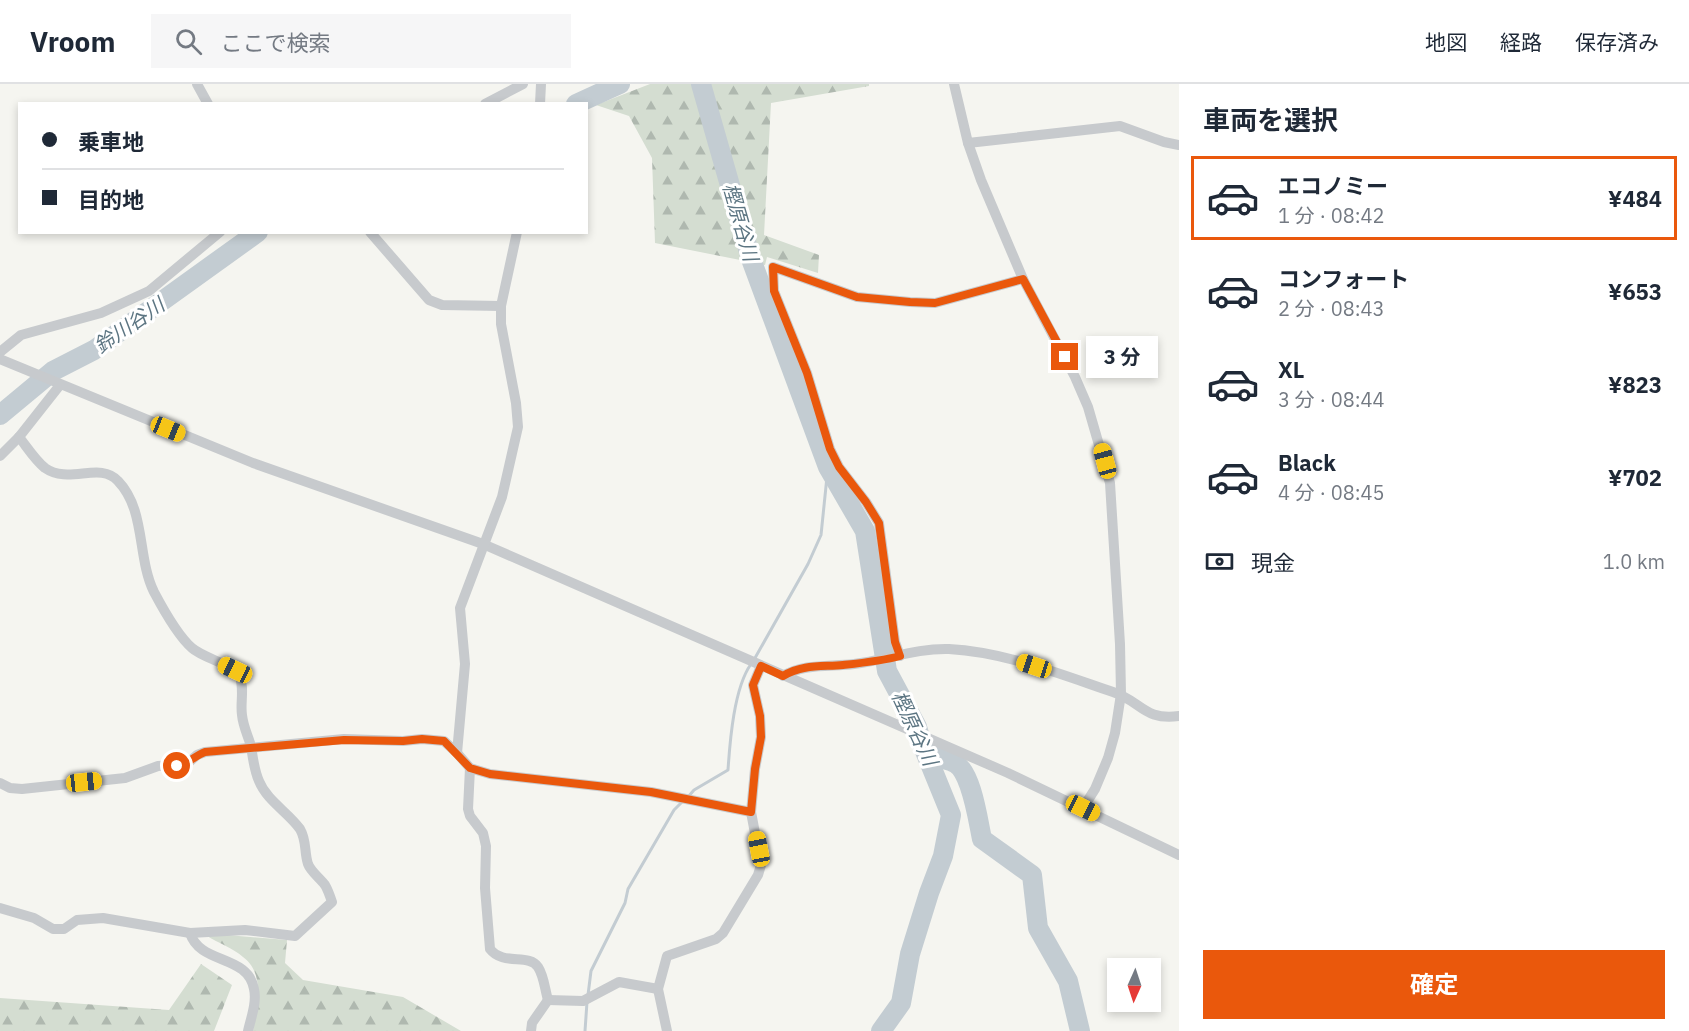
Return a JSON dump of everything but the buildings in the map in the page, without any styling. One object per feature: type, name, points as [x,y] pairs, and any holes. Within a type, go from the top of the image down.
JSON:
[{"type":"street","points":[[197,84],[207,102]]},
{"type":"street","points":[[489,102],[523,84]]},
{"type":"street","points":[[954,84],[968,143],[1023,279],[1076,377],[1088,407],[1110,483],[1121,694],[1115,733],[1108,758],[1095,789],[1083,808]]},
{"type":"street","points":[[968,143],[1120,126],[1179,145]]},
{"type":"street","points":[[0,352],[21,335],[101,314],[149,291],[218,234]]},
{"type":"street","points":[[372,234],[429,300],[442,305],[501,306]]},
{"type":"street","points":[[457,753],[465,664],[460,608],[502,497],[518,427],[516,403],[501,324],[501,306],[517,234]]},
{"type":"street","points":[[898,657],[879,523],[839,467],[830,449],[807,373],[774,291],[773,267],[857,297],[910,302],[935,303],[1023,279]]},
{"type":"street","points":[[0,359],[253,463],[483,544],[925,737],[1083,808],[1179,855]]},
{"type":"street","points":[[0,456],[19,436],[57,383]]},
{"type":"street","points":[[0,908],[34,918],[53,929],[64,929],[77,920],[103,918],[190,933],[245,930],[295,936],[332,902],[326,887],[308,865],[305,838],[299,828],[266,794],[259,783],[242,716],[242,685],[239,675],[235,670],[201,655],[191,647],[153,591],[134,512],[125,490],[108,473],[64,475],[47,469],[19,436]]},
{"type":"street","points":[[783,676],[794,669],[810,666],[878,661],[921,651],[950,649],[1012,659],[1121,694],[1151,715],[1164,718],[1179,716]]},
{"type":"street","points":[[668,1031],[658,989],[668,956],[716,939],[723,933],[758,875],[761,865],[751,812],[761,737],[760,716],[753,685],[755,664]]},
{"type":"street","points":[[0,783],[10,788],[22,789],[125,778],[158,766],[187,764],[197,755],[205,752],[251,746],[344,740],[422,739],[444,741],[470,768],[490,774],[651,792],[751,812]]},
{"type":"street","points":[[470,768],[468,808],[470,816],[483,833],[486,846],[485,888],[490,949],[495,956],[536,964],[540,969],[548,1000],[532,1023],[531,1031]]},
{"type":"street","points":[[190,933],[197,947],[238,964],[248,976],[254,988],[254,1004],[248,1031]]},
{"type":"street","points":[[548,1000],[587,999],[619,982],[658,989]]},
{"type":"green space","points":[[650,84],[869,84],[869,86],[771,103],[764,235],[819,255],[818,273],[767,257],[765,265],[655,243],[652,158],[629,116],[596,105]]},
{"type":"green space","points":[[227,935],[287,940],[285,963],[303,980],[403,997],[461,1031],[253,1031],[258,991],[255,972],[239,954],[207,936]]},
{"type":"green space","points":[[201,964],[232,985],[214,1031],[0,1031],[0,998],[169,1010]]},
{"type":"waterway","name":"鈴川谷川","points":[[580,102],[620,84]]},
{"type":"waterway","name":"樫原谷川","points":[[701,84],[751,259],[828,467],[865,531],[887,671],[917,727],[951,815],[943,856],[910,954],[901,1003],[881,1031]]},
{"type":"waterway","name":"鈴川谷川","points":[[0,415],[53,371],[94,350],[255,234]]},
{"type":"waterway","points":[[755,658],[808,564],[821,535],[828,467]]},
{"type":"waterway","points":[[688,797],[694,790],[728,770],[737,700],[745,674],[751,664]]},
{"type":"waterway","points":[[928,755],[955,763],[961,768],[970,787],[982,839],[1032,875],[1038,928],[1068,981],[1080,1031]]},
{"type":"waterway","points":[[588,995],[591,971],[625,903],[628,889],[674,810],[683,801]]},
{"type":"waterway","points":[[585,1031],[587,1002]]},
{"type":"route","points":[[177,766],[187,764],[197,755],[205,752],[251,746],[344,740],[422,739],[444,741],[470,768],[480,772],[651,792],[751,812],[761,737],[760,716],[753,685],[761,666],[783,676],[794,669],[810,666],[842,665],[900,656],[895,642],[879,523],[839,467],[830,449],[807,373],[774,291],[773,267],[857,297],[910,302],[935,303],[1023,279],[1065,357]]}]
